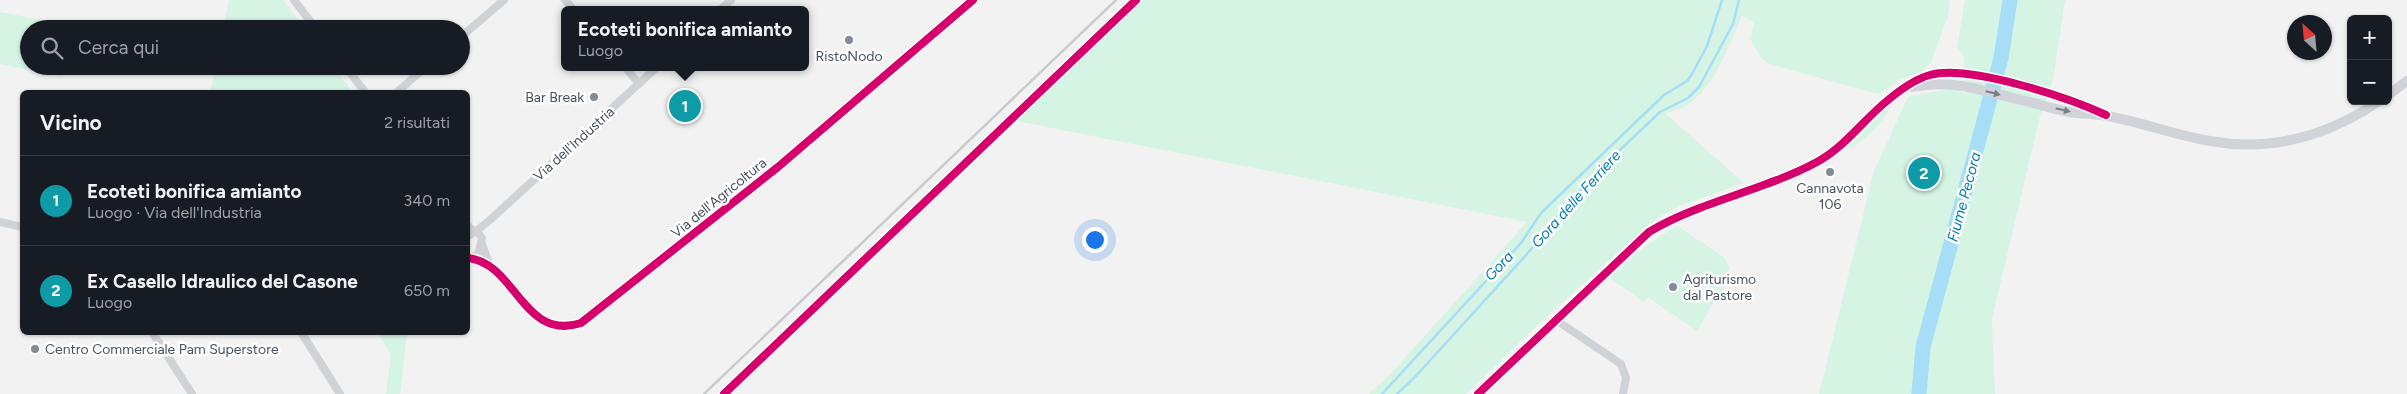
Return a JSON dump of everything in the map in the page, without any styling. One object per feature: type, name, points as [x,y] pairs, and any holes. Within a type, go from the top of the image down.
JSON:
[{"type":"street","points":[[294,0],[309,20]]},
{"type":"street","points":[[470,29],[504,0]]},
{"type":"street","name":"Via dell'Agricoltura","points":[[471,234],[480,234],[490,266],[541,321],[560,326],[580,323],[778,167],[973,0]]},
{"type":"street","points":[[724,394],[1136,0]]},
{"type":"street","points":[[628,71],[639,84]]},
{"type":"street","name":"Via dell'Industria","points":[[471,234],[490,220],[653,71]]},
{"type":"street","points":[[1478,394],[1649,232],[1675,218],[1817,162],[1850,138],[1879,108],[1905,88],[1930,75],[1966,72],[2078,102],[2106,115]]},
{"type":"street","points":[[352,75],[364,90]]},
{"type":"street","points":[[399,90],[417,75]]},
{"type":"street","points":[[2392,92],[2407,81]]},
{"type":"street","points":[[1905,88],[1936,83],[1964,86],[2075,113],[2106,115],[2210,141],[2260,145],[2287,142],[2315,134],[2346,122],[2373,105]]},
{"type":"street","name":"Via dell'Industria","points":[[470,258],[478,254],[490,220]]},
{"type":"street","points":[[0,222],[20,227]]},
{"type":"street","name":"Via dell'Agricoltura","points":[[470,258],[490,266]]},
{"type":"street","points":[[1556,320],[1621,364],[1626,378],[1623,394]]},
{"type":"street","points":[[154,335],[192,394]]},
{"type":"street","points":[[303,335],[340,394]]},
{"type":"green space","points":[[229,0],[283,0],[298,20],[225,20]]},
{"type":"green space","points":[[1142,0],[1950,0],[1948,16],[1931,62],[1923,71],[1902,79],[1878,94],[1769,64],[1762,59],[1750,39],[1754,22],[1742,16],[1721,63],[1707,85],[1687,105],[1678,110],[1665,113],[1744,183],[1682,205],[1655,219],[1547,316],[1466,394],[1369,394],[1395,369],[1527,222],[1017,121]]},
{"type":"green space","points":[[1965,0],[2065,0],[2053,80],[2040,116],[1992,319],[1995,394],[1819,394],[1874,171],[1908,97],[1949,89],[1965,93],[1964,56],[1957,47]]},
{"type":"green space","points":[[0,12],[42,20],[20,20],[20,68],[0,64]]},
{"type":"green space","points":[[214,75],[340,75],[351,90],[210,90]]},
{"type":"green space","points":[[1890,105],[1879,125],[1859,142],[1847,149]]},
{"type":"green space","name":"Agriturismo dal Pastore","points":[[1677,226],[1725,258],[1729,268],[1728,278],[1697,331],[1648,297],[1644,302],[1610,278],[1642,250]]},
{"type":"green space","points":[[379,335],[407,335],[400,394],[386,394],[391,354]]},
{"type":"waterway","name":"Gora","points":[[1382,394],[1521,243],[1541,213],[1664,95],[1687,81],[1707,46],[1722,0]]},
{"type":"waterway","name":"Gora delle Ferriere","points":[[1397,394],[1414,378],[1527,254],[1565,207],[1603,166],[1660,112],[1688,98],[1699,87],[1733,24],[1739,0]]},
{"type":"waterway","name":"Fiume Pecora","points":[[1919,394],[1923,347],[2001,58],[2010,0]]},
{"type":"railway","points":[[704,394],[1116,0]]},
{"type":"cycle path","points":[[470,259],[484,263],[498,273],[532,312],[546,322],[561,326],[581,323],[778,167],[973,0]]},
{"type":"cycle path","points":[[724,394],[1136,0]]},
{"type":"cycle path","points":[[1478,394],[1649,232],[1690,212],[1775,181],[1817,162],[1846,141],[1893,96],[1919,79],[1930,75],[1947,73],[1993,78],[2044,92],[2106,115]]},
{"type":"place","name":"RistoNodo","points":[[849,40]]},
{"type":"place","name":"Bar Break","points":[[594,97]]},
{"type":"place","name":"Ecoteti bonifica amianto","points":[[685,106]]},
{"type":"place","name":"Cannavota 106","points":[[1830,172]]},
{"type":"place","name":"Ex Casello Idraulico del Casone","points":[[1924,173]]},
{"type":"place","name":"Agriturismo dal Pastore","points":[[1673,287]]},
{"type":"place","name":"Centro Commerciale Pam Superstore","points":[[35,349]]}]
